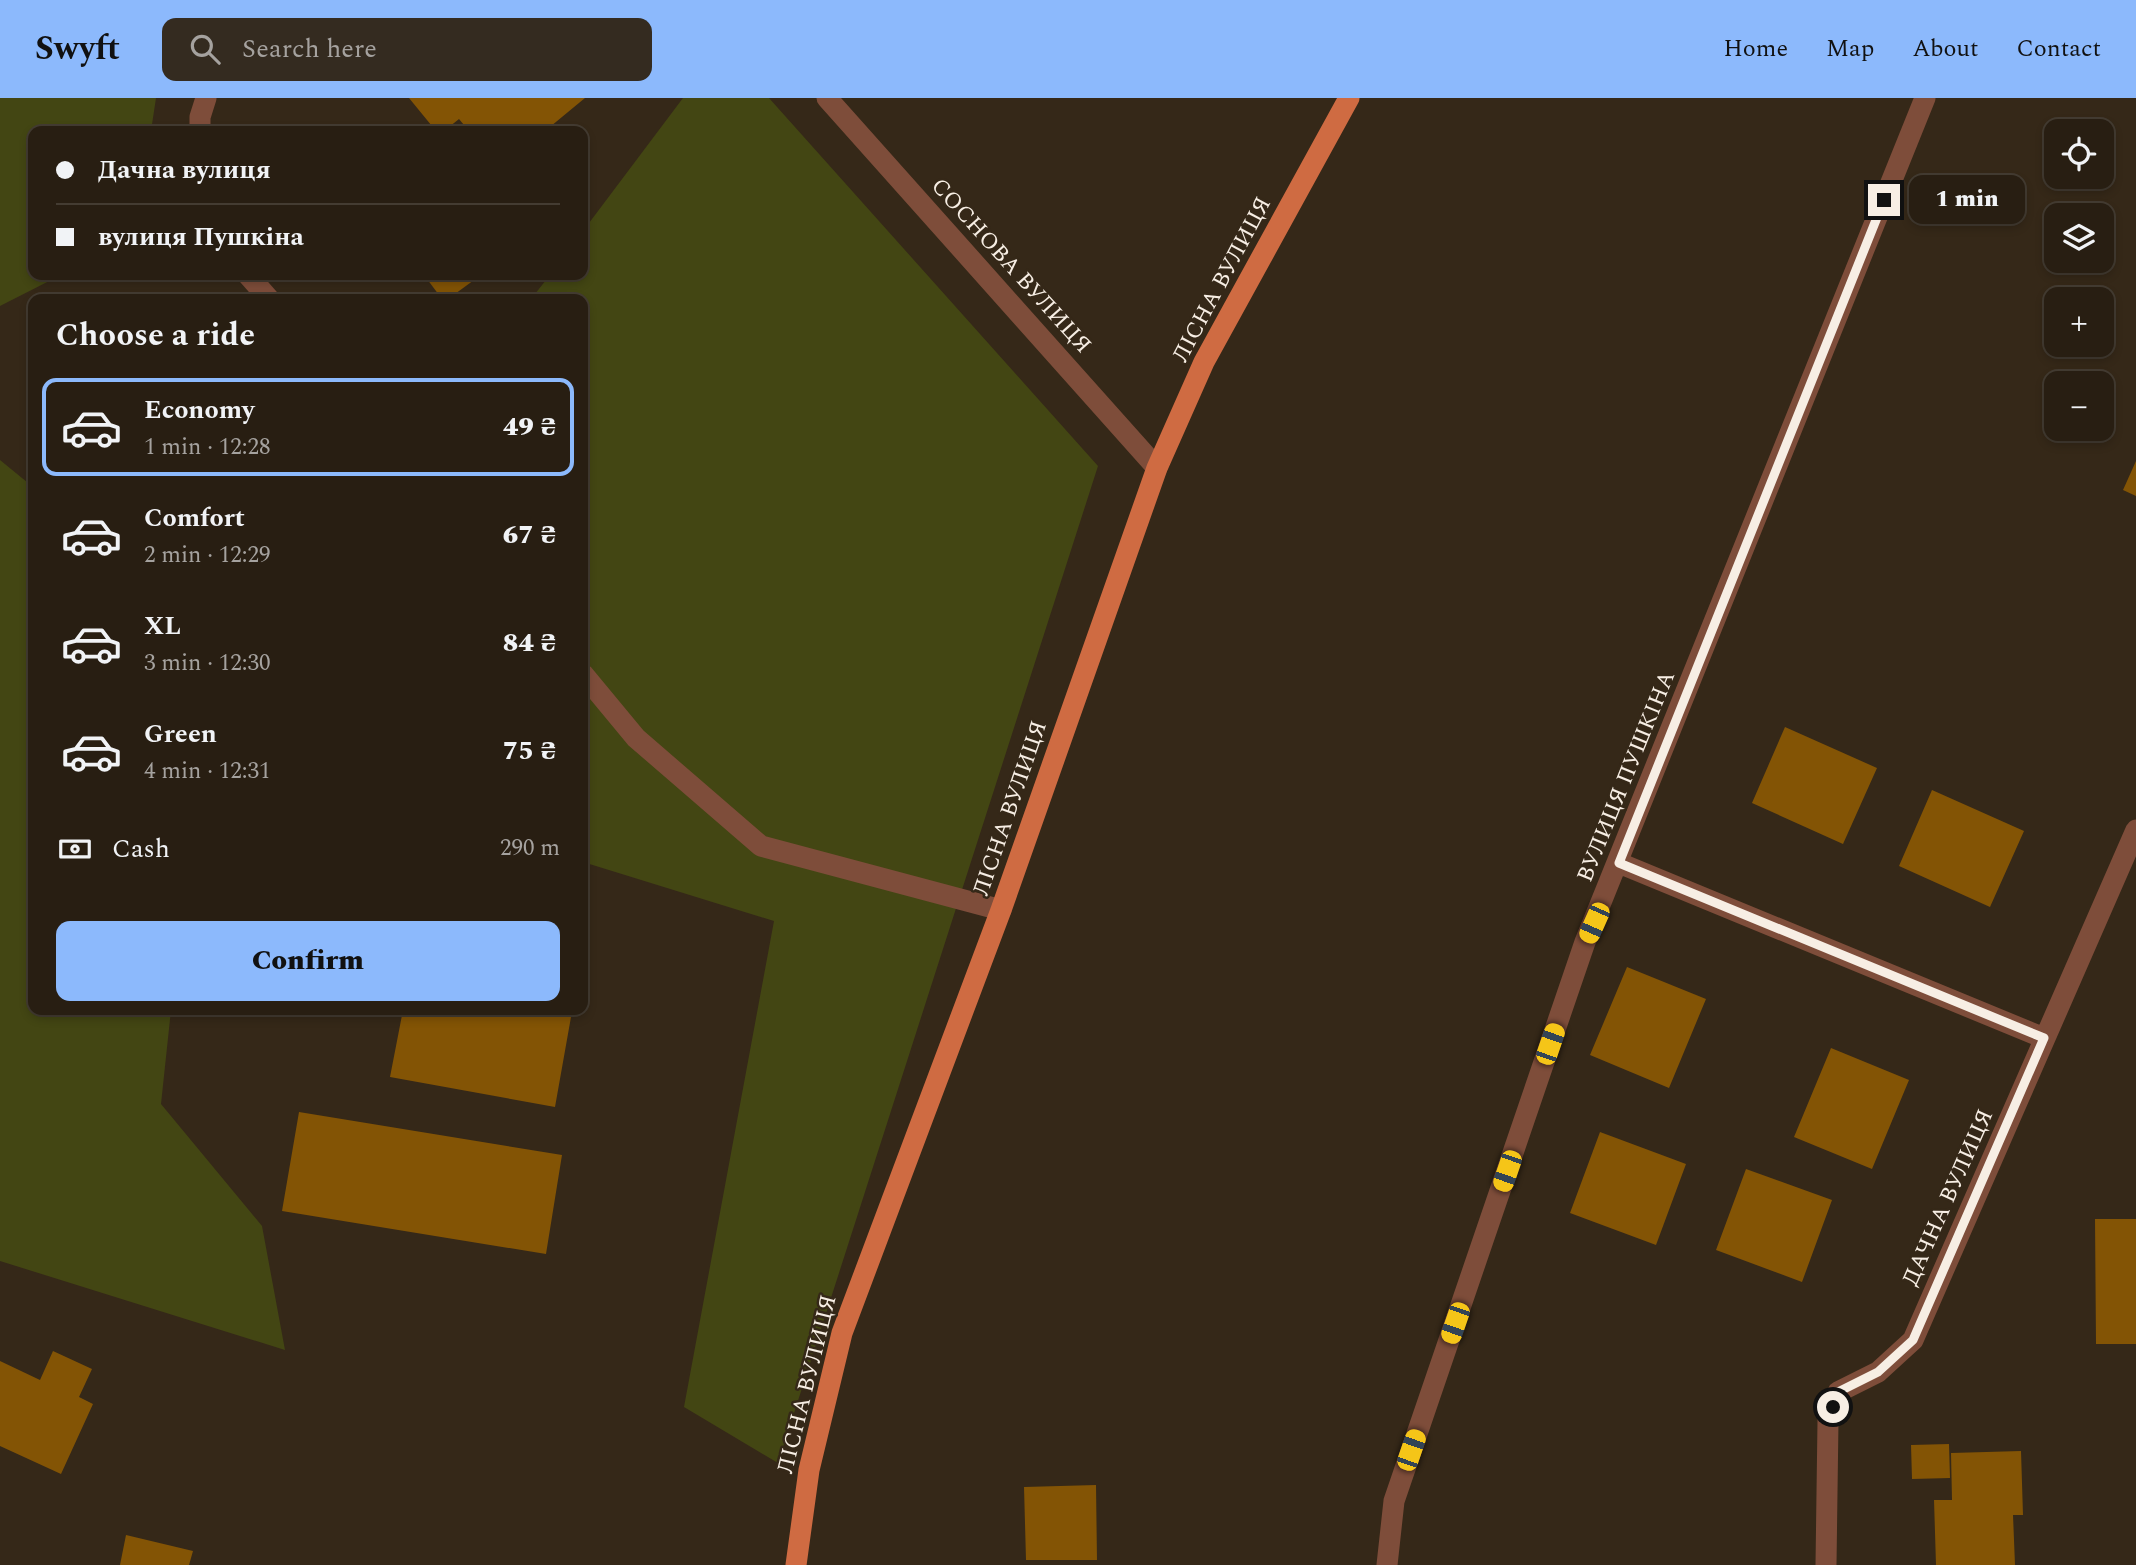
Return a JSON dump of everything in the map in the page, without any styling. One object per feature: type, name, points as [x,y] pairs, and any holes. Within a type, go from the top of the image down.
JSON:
[{"type":"main road","name":"ЛІСНА ВУЛИЦЯ","points":[[796,1565],[809,1470],[842,1333],[1001,910],[1157,468],[1204,362],[1349,98]]},
{"type":"street","points":[[200,126],[206,98]]},
{"type":"street","name":"СОСНОВА ВУЛИЦЯ","points":[[827,98],[1157,468]]},
{"type":"street","name":"ВУЛИЦЯ ПУШКІНА","points":[[1387,1565],[1394,1501],[1585,942],[1925,98]]},
{"type":"street","points":[[252,280],[265,294]]},
{"type":"street","points":[[588,680],[636,738],[761,846],[1001,910]]},
{"type":"street","name":"ДАЧНА ВУЛИЦЯ","points":[[1826,1565],[1828,1421],[1838,1392],[1878,1372],[1913,1340],[2136,830]]},
{"type":"street","points":[[1619,863],[2044,1038]]},
{"type":"green space","points":[[0,98],[156,98],[152,126],[28,126],[28,280],[51,280],[0,306]]},
{"type":"green space","points":[[683,98],[769,98],[1098,466],[778,1463],[684,1407],[774,921],[588,864],[588,294],[535,294],[546,280],[588,280],[588,224]]},
{"type":"green space","points":[[0,460],[28,483],[28,1015],[170,1015],[161,1104],[262,1226],[285,1350],[0,1261]]},
{"type":"building","points":[[409,98],[585,98],[551,126],[465,126],[459,119],[450,126],[432,126]]},
{"type":"building","points":[[428,280],[474,280],[455,294],[438,294]]},
{"type":"building","points":[[2136,461],[2136,496],[2123,490]]},
{"type":"building","points":[[1785,727],[1877,768],[1843,844],[1752,803]]},
{"type":"building","points":[[1932,790],[2024,831],[1990,907],[1899,866]]},
{"type":"building","points":[[1627,967],[1706,999],[1669,1088],[1590,1055]]},
{"type":"building","points":[[402,1015],[571,1017],[555,1107],[390,1077]]},
{"type":"building","points":[[1831,1048],[1909,1080],[1872,1169],[1794,1137]]},
{"type":"building","points":[[299,1112],[562,1155],[546,1254],[282,1211]]},
{"type":"building","points":[[1600,1132],[1686,1164],[1656,1245],[1570,1213]]},
{"type":"building","points":[[1746,1169],[1832,1200],[1802,1282],[1716,1250]]},
{"type":"building","points":[[2095,1219],[2136,1219],[2136,1344],[2096,1344]]},
{"type":"building","points":[[53,1351],[92,1369],[79,1397],[93,1404],[61,1474],[0,1446],[0,1361],[40,1380]]},
{"type":"building","points":[[1949,1444],[1950,1478],[1912,1479],[1911,1445]]},
{"type":"building","points":[[2021,1451],[2023,1515],[2013,1515],[2015,1565],[1936,1565],[1934,1500],[1952,1500],[1951,1453]]},
{"type":"building","points":[[1096,1485],[1097,1560],[1026,1560],[1024,1487]]},
{"type":"building","points":[[126,1535],[193,1551],[189,1565],[120,1565]]},
{"type":"route","points":[[1833,1407],[1838,1392],[1878,1372],[1913,1340],[2044,1038],[1619,863],[1884,200]]}]
